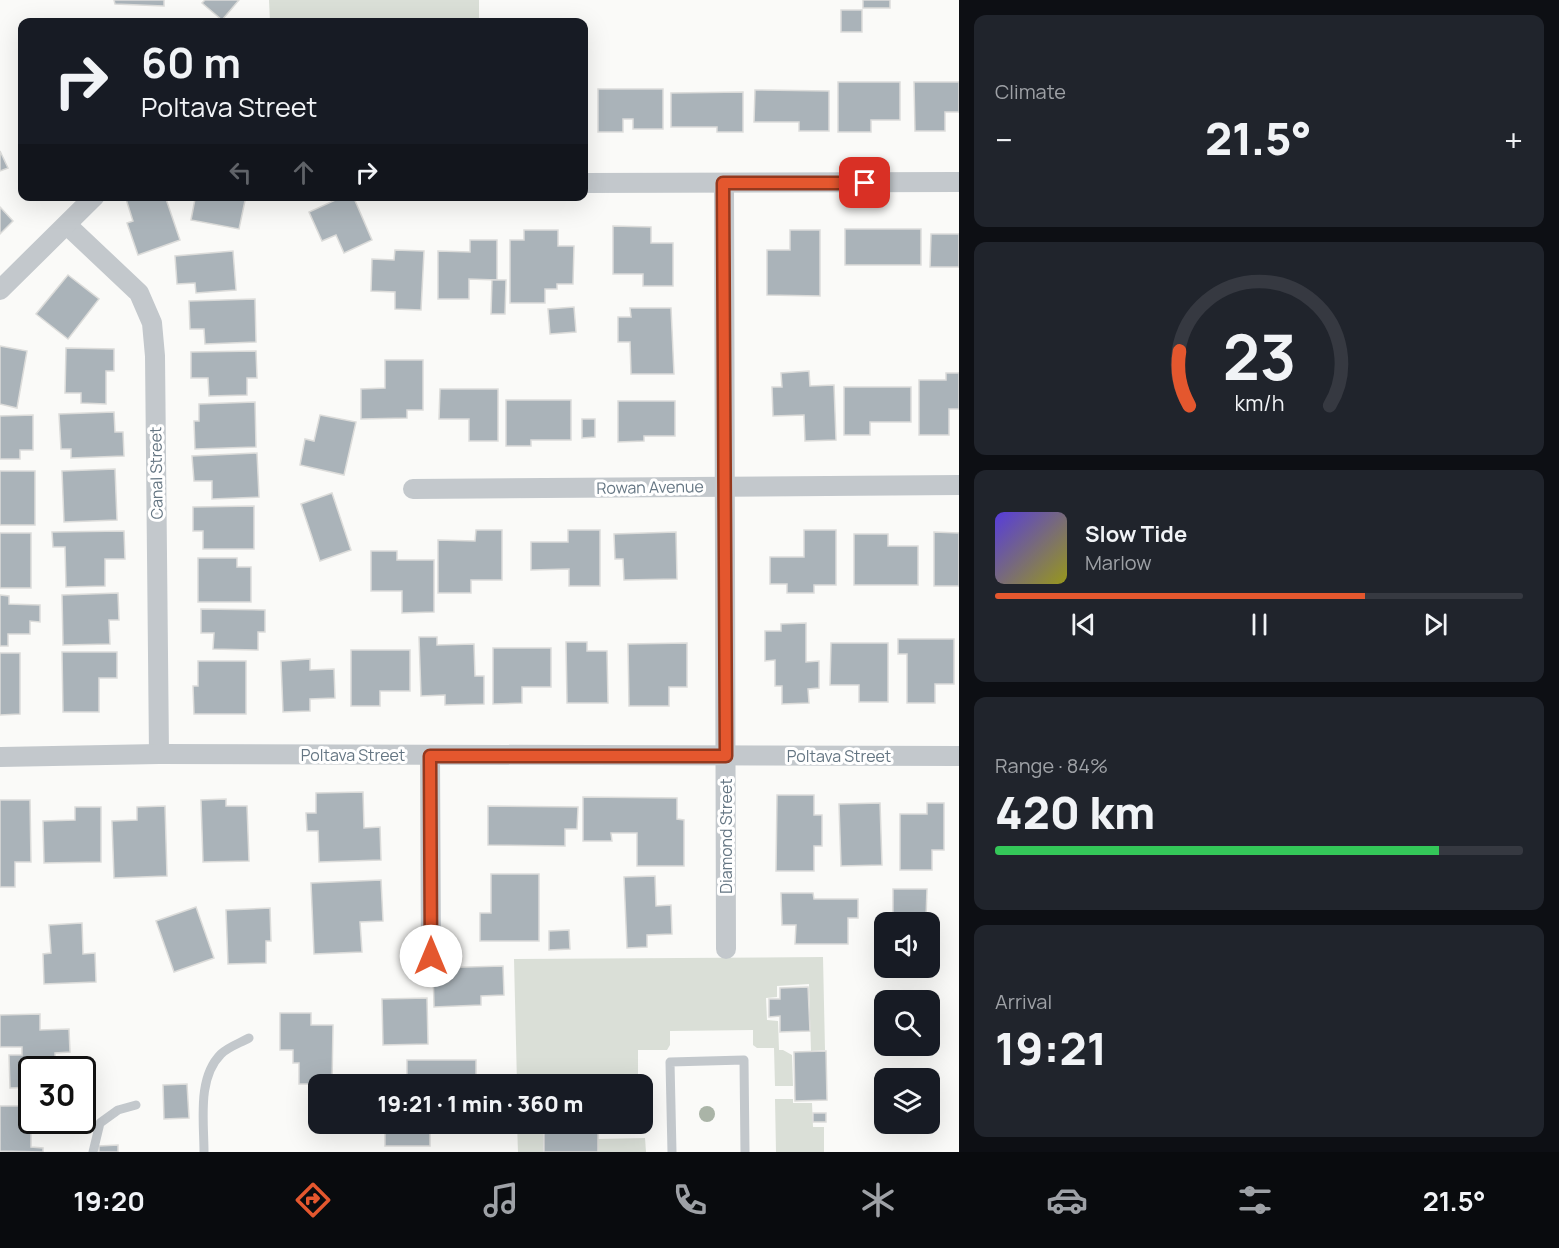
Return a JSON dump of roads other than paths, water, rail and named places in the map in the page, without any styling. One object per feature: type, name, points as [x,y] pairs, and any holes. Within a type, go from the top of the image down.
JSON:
[{"type":"street","points":[[588,183],[959,182]]},
{"type":"street","name":"Diamond Street","points":[[723,183],[726,949]]},
{"type":"street","points":[[0,290],[89,201]]},
{"type":"street","name":"Canal Street","points":[[67,225],[139,293],[152,323],[155,356],[159,754]]},
{"type":"street","name":"Rowan Avenue","points":[[413,489],[959,485]]},
{"type":"street","name":"Poltava Street","points":[[0,757],[159,754],[959,756]]},
{"type":"street","points":[[430,756],[431,956]]},
{"type":"lane","points":[[204,1152],[204,1102],[212,1065],[222,1052],[249,1038]]},
{"type":"lane","points":[[672,1152],[670,1062],[744,1060],[745,1152]]},
{"type":"lane","points":[[93,1152],[100,1123],[118,1110],[136,1105]]}]
